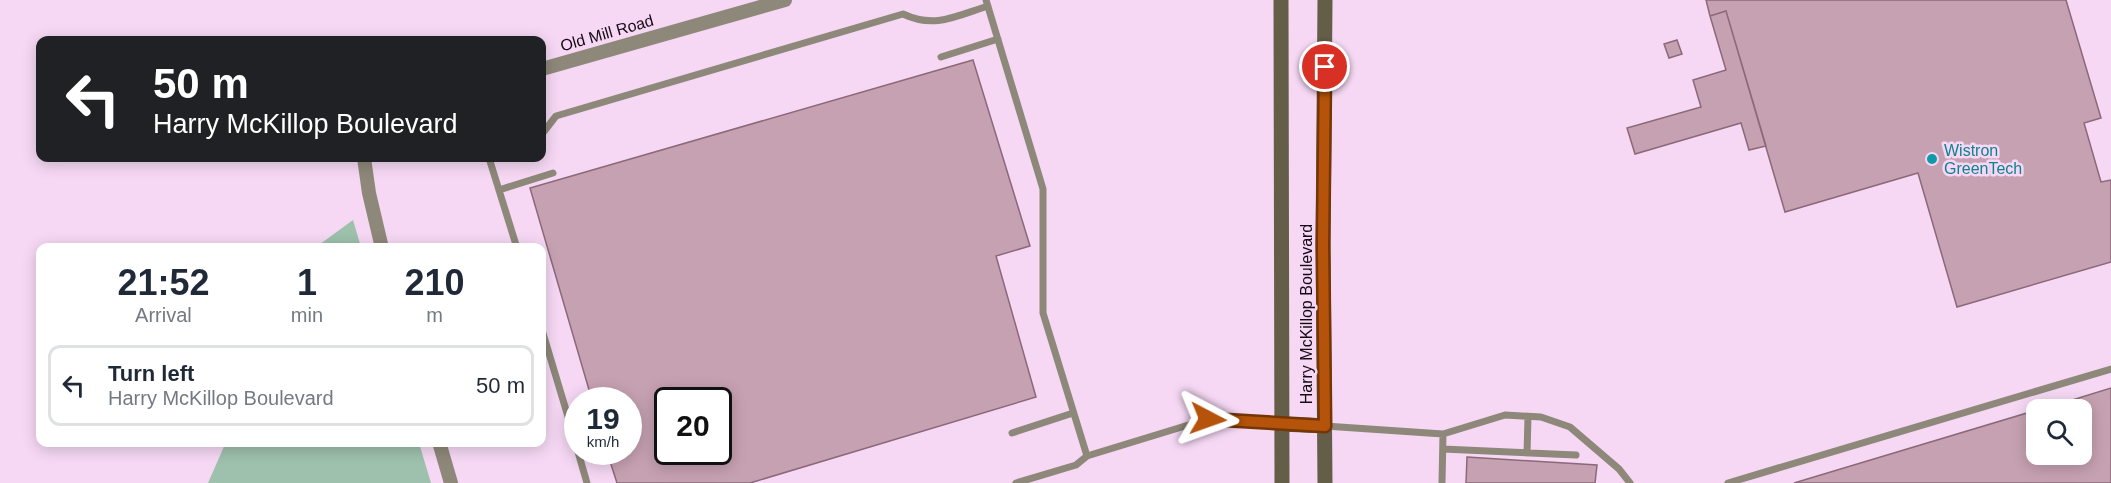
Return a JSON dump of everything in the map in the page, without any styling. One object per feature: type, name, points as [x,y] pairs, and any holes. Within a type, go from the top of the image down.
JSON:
[{"type":"main road","name":"Harry McKillop Boulevard","points":[[1281,0],[1282,483]]},
{"type":"main road","name":"Harry McKillop Boulevard","points":[[1325,0],[1323,244],[1325,483]]},
{"type":"main road","points":[[1282,424],[1325,426]]},
{"type":"street","name":"Old Mill Road","points":[[546,68],[785,0]]},
{"type":"street","points":[[365,162],[381,243]]},
{"type":"street","points":[[440,447],[451,483]]},
{"type":"lane","points":[[546,130],[556,116],[903,14],[915,20],[933,23],[987,3],[1043,189],[1043,313],[1087,456]]},
{"type":"lane","points":[[940,57],[998,39]]},
{"type":"lane","points":[[490,162],[515,243]]},
{"type":"lane","points":[[499,190],[553,173]]},
{"type":"lane","points":[[546,343],[564,404]]},
{"type":"lane","points":[[1728,483],[2111,369]]},
{"type":"lane","points":[[1012,433],[1073,413]]},
{"type":"lane","points":[[1325,426],[1443,434],[1504,415],[1541,417],[1570,426],[1619,469],[1630,483]]},
{"type":"lane","points":[[1527,453],[1528,417]]},
{"type":"lane","points":[[1016,483],[1076,465],[1087,456],[1208,419],[1282,424]]},
{"type":"lane","points":[[1442,483],[1443,434]]},
{"type":"lane","points":[[1443,449],[1576,456]]},
{"type":"lane","points":[[582,465],[587,483]]},
{"type":"green space","points":[[353,220],[360,243],[321,243]]},
{"type":"green space","points":[[224,447],[420,447],[431,483],[208,483]]},
{"type":"building","name":"Wistron GreenTech","points":[[1706,0],[2066,0],[2101,118],[2084,123],[2101,182],[2111,180],[2111,262],[1957,307],[1918,173],[1785,212],[1726,11],[1710,16]]},
{"type":"building","points":[[1726,11],[1766,146],[1749,150],[1741,123],[1635,154],[1627,128],[1701,107],[1693,80],[1726,70],[1710,16]]},
{"type":"building","points":[[1677,40],[1682,54],[1669,58],[1664,44]]},
{"type":"building","points":[[973,60],[1030,246],[996,256],[1036,397],[750,483],[617,483],[611,465],[642,465],[642,387],[588,387],[530,188]]},
{"type":"building","points":[[2111,388],[2111,483],[1794,483],[2026,413],[2026,465],[2092,465],[2092,399],[2076,399]]},
{"type":"building","points":[[1467,457],[1597,465],[1595,483],[1466,483]]},
{"type":"place","name":"Wistron GreenTech","points":[[1932,159]]},
{"type":"route","points":[[1208,419],[1325,426],[1323,244],[1325,67]]}]
